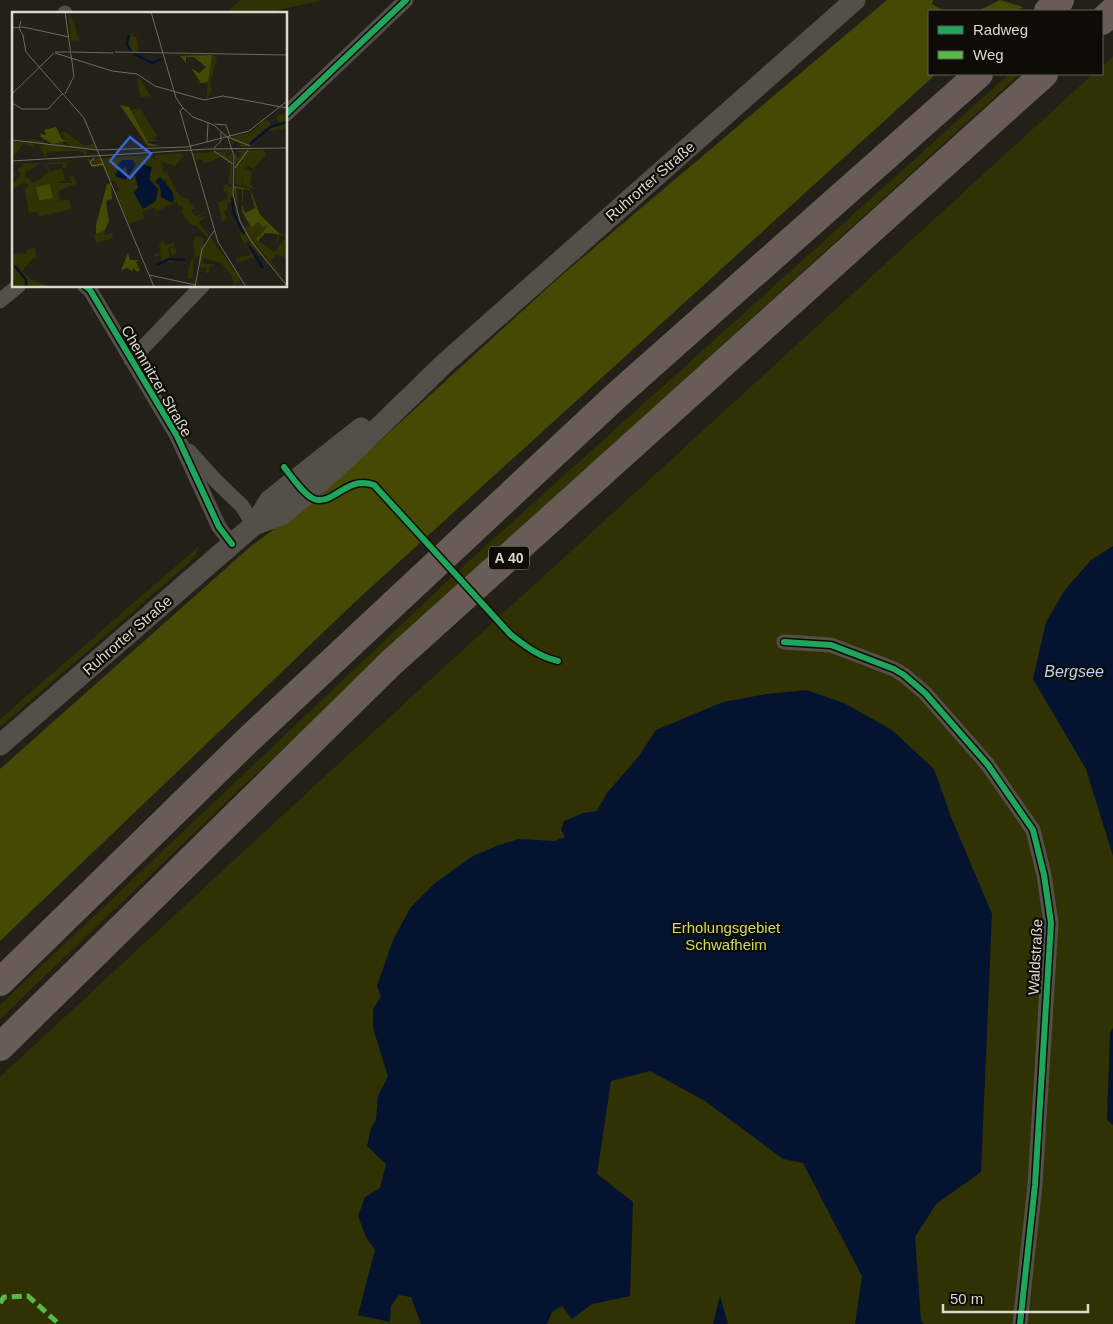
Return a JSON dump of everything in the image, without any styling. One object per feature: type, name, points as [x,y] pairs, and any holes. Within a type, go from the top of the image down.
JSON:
[{"type":"highway","points":[[1049,10],[1060,0]]},
{"type":"highway","points":[[1103,20],[1113,11]]},
{"type":"highway","points":[[0,982],[248,740],[617,395],[977,75]]},
{"type":"highway","name":"A 40","points":[[0,1047],[392,663],[1043,75]]},
{"type":"main road","name":"Ruhrorter Straße","points":[[0,745],[254,525],[281,515],[307,494],[446,362],[855,0]]},
{"type":"street","points":[[288,112],[406,0]]},
{"type":"street","points":[[0,301],[16,288]]},
{"type":"street","name":"Chemnitzer Straße","points":[[88,288],[177,436],[219,527],[232,544]]},
{"type":"street","name":"Chemnitzer Straße","points":[[132,360],[200,288]]},
{"type":"street","name":"Chemnitzer Straße","points":[[177,436],[216,481],[242,506],[254,525]]},
{"type":"street","name":"Waldstraße","points":[[784,642],[830,645],[894,669],[904,675],[925,693],[988,765],[1033,830],[1044,875],[1050,923],[1035,1185],[1020,1324]]},
{"type":"green space","points":[[240,0],[323,0],[270,12],[227,12]]},
{"type":"green space","name":"Erholungsgebiet Schwafheim","points":[[1113,56],[1113,1324],[0,1324],[0,1077],[312,788],[1092,75],[1103,75],[1103,65]]},
{"type":"green space","points":[[1008,75],[1019,75],[459,584],[239,790],[0,1019],[0,1005],[458,571]]},
{"type":"green space","points":[[199,546],[197,553],[190,562],[0,727],[0,719]]},
{"type":"shaded area","points":[[887,0],[933,0],[932,4],[942,10],[928,10],[928,75],[935,75],[356,601],[0,941],[0,769],[250,547],[309,503],[358,461],[555,281]]},
{"type":"shaded area","points":[[1000,0],[1023,7],[1018,10],[980,10]]},
{"type":"water","name":"Bergsee","points":[[1113,546],[1113,856],[1086,769],[1033,679],[1046,622],[1065,590],[1091,560]]},
{"type":"water","points":[[806,690],[844,703],[892,730],[934,769],[951,817],[992,914],[981,1172],[936,1204],[915,1237],[921,1321],[924,1324],[855,1324],[862,1276],[803,1163],[783,1159],[705,1101],[650,1071],[611,1081],[597,1174],[633,1202],[630,1296],[592,1304],[572,1319],[562,1306],[552,1312],[547,1324],[421,1324],[411,1297],[399,1295],[391,1306],[390,1322],[358,1315],[375,1250],[366,1237],[358,1216],[365,1197],[380,1188],[386,1164],[367,1146],[371,1128],[376,1120],[378,1096],[388,1076],[373,1028],[373,1009],[381,997],[377,986],[393,940],[411,907],[435,883],[473,856],[519,839],[554,841],[565,837],[561,830],[564,821],[583,813],[597,811],[607,793],[639,756],[656,730],[723,702],[767,694]]},
{"type":"water","points":[[1113,1028],[1113,1125],[1107,1120],[1110,1033]]},
{"type":"water","points":[[720,1296],[728,1324],[713,1324]]},
{"type":"marked path","points":[[0,1303],[4,1297],[28,1296],[59,1324]]},
{"type":"cycle path","points":[[288,112],[406,0]]},
{"type":"cycle path","points":[[88,288],[177,436],[219,527],[232,544]]},
{"type":"cycle path","points":[[284,467],[302,489],[314,499],[328,498],[356,484],[374,485],[511,635],[539,654],[558,661]]},
{"type":"cycle path","points":[[784,642],[831,645],[894,669],[904,675],[925,693],[988,765],[1033,830],[1044,875],[1051,923],[1035,1185],[1020,1324]]}]
